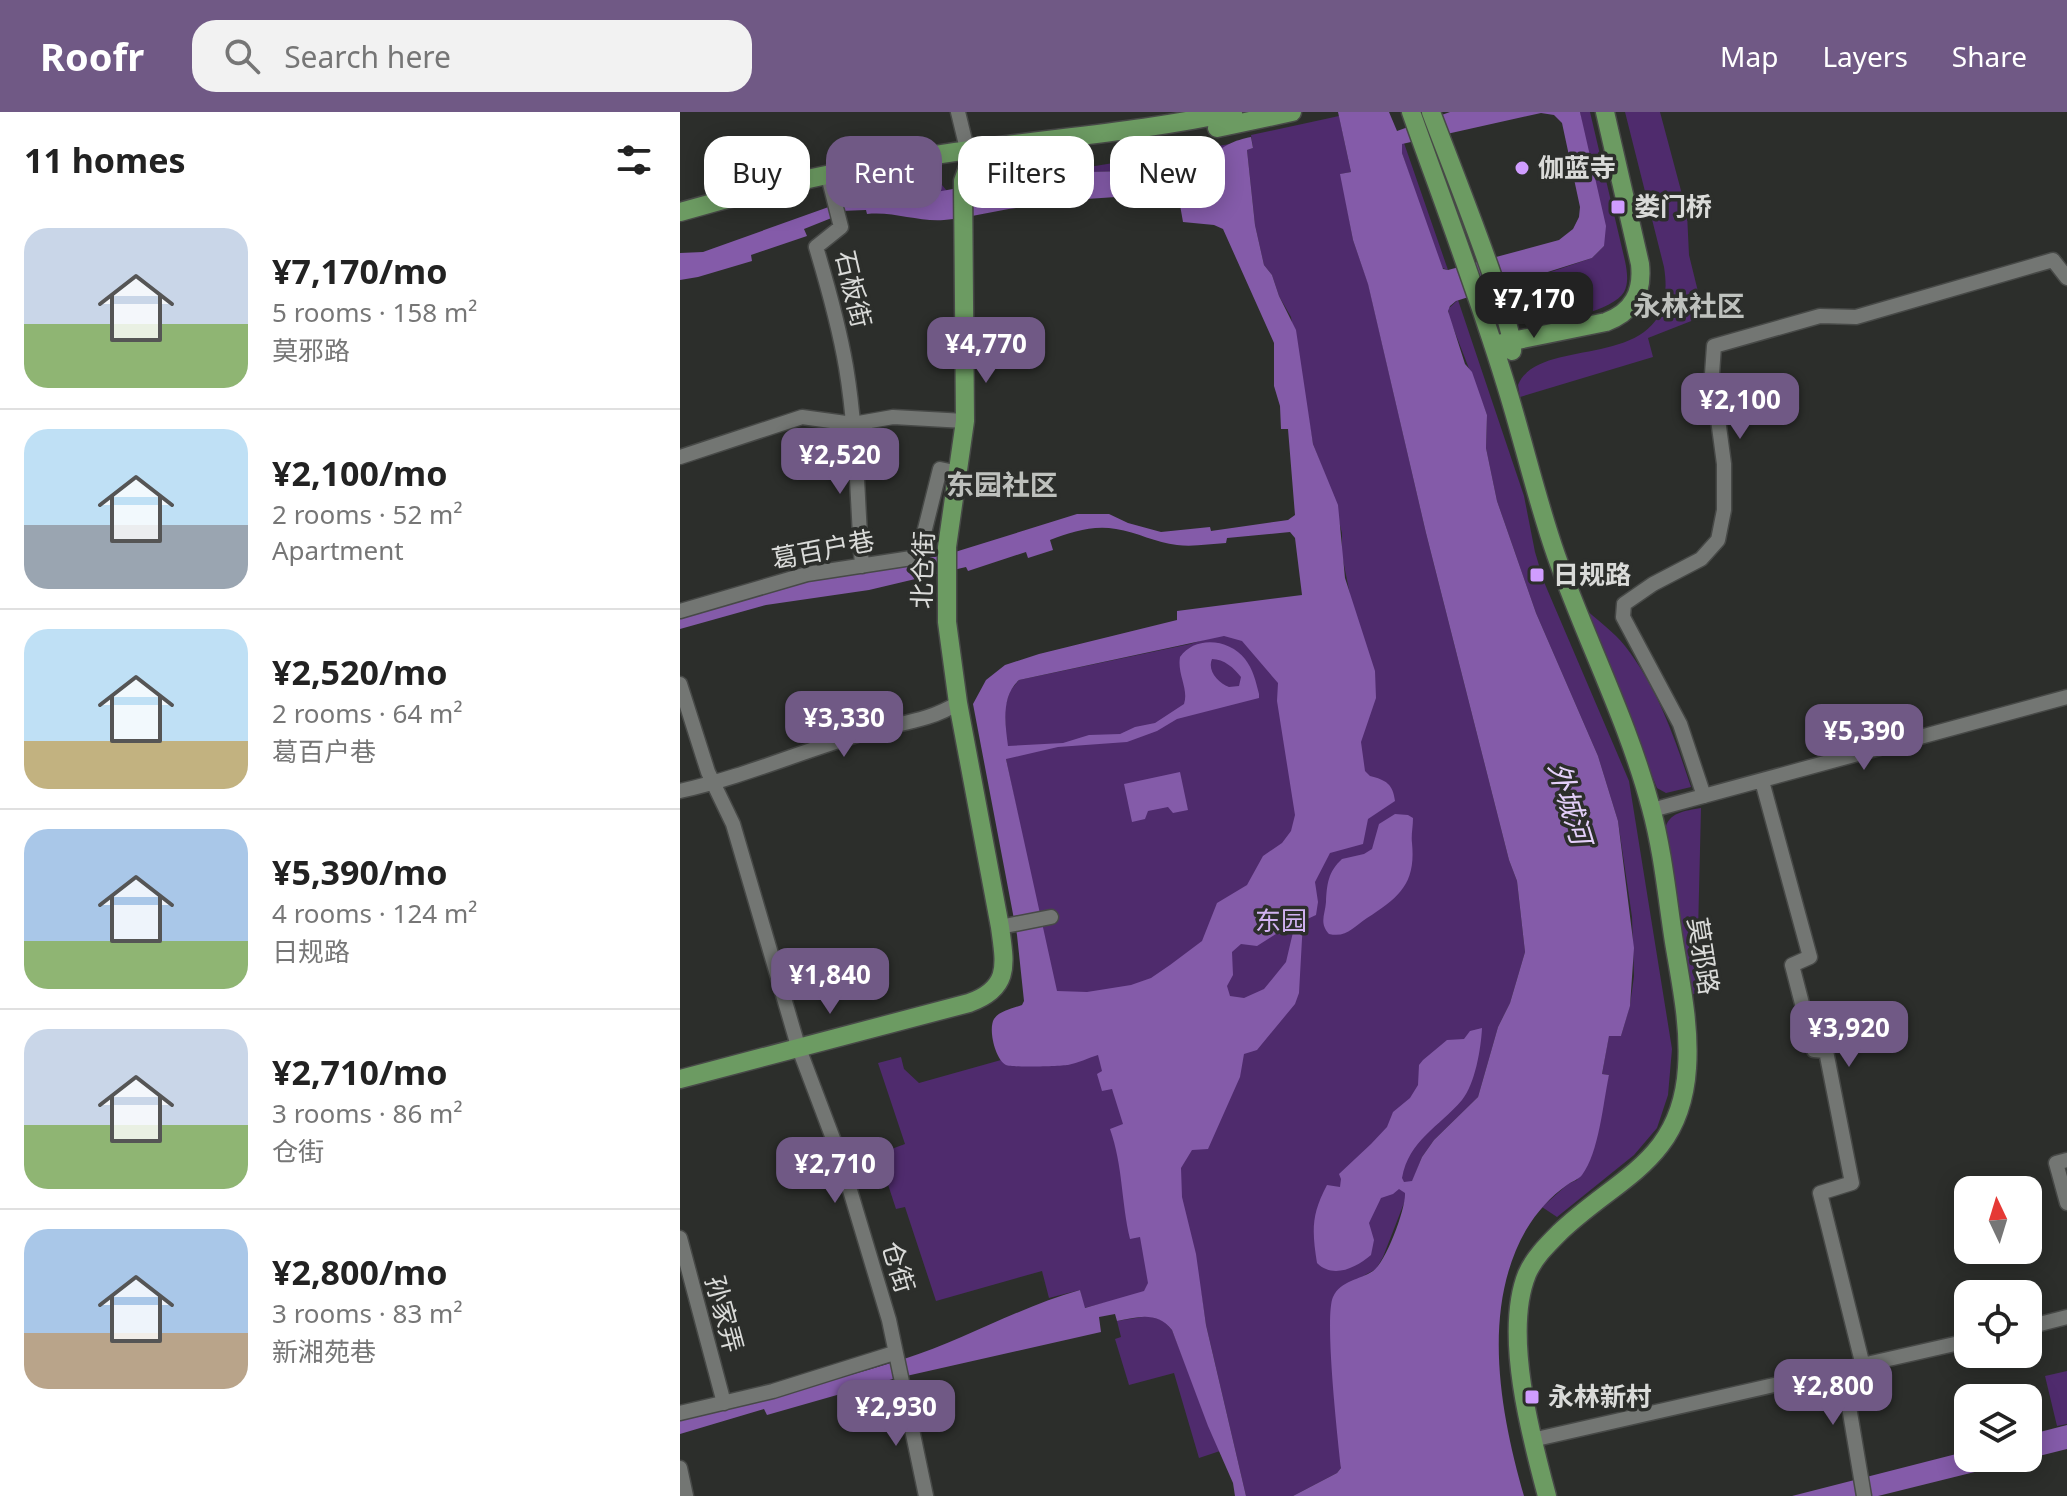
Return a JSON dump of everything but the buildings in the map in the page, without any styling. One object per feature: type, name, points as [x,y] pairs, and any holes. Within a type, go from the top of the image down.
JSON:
[{"type":"main road","points":[[1094,141],[1233,112]]},
{"type":"main road","points":[[1094,141],[1200,132],[1292,112]]},
{"type":"main road","points":[[1493,345],[1606,322],[1626,311],[1637,298],[1640,264],[1605,112]]},
{"type":"main road","name":"莫邪路","points":[[1418,114],[1441,139],[1514,342],[1505,381]]},
{"type":"main road","name":"莫邪路","points":[[1418,114],[1422,144],[1505,381],[1554,551],[1628,736],[1652,810],[1687,1030],[1684,1093],[1675,1124],[1664,1145],[1645,1164],[1574,1219],[1540,1253],[1526,1277],[1520,1310],[1520,1366],[1532,1440],[1547,1496]]},
{"type":"main road","points":[[680,212],[772,186],[826,176]]},
{"type":"main road","name":"北仓街","points":[[798,1046],[974,1001],[990,991],[1002,978],[1006,926],[958,703],[948,639],[947,547],[965,421],[964,208]]},
{"type":"main road","points":[[680,1079],[798,1046]]},
{"type":"street","points":[[958,112],[964,136]]},
{"type":"street","name":"石板街","points":[[836,208],[841,227],[816,247],[836,314],[853,424]]},
{"type":"street","points":[[1704,796],[1680,724],[1623,617],[1624,604],[1653,584],[1701,559],[1718,540],[1724,510],[1724,464],[1712,374],[1714,346],[1820,316],[1856,317],[2053,260],[2067,278]]},
{"type":"street","points":[[680,457],[802,417],[853,424],[893,417],[965,421]]},
{"type":"street","points":[[853,424],[862,566]]},
{"type":"street","name":"葛百户巷","points":[[680,611],[807,574],[918,557],[940,469],[959,473]]},
{"type":"street","name":"仓街","points":[[680,684],[713,783],[733,824],[798,1046],[840,1157],[889,1320],[926,1496]]},
{"type":"street","points":[[1652,810],[2067,697]]},
{"type":"street","points":[[680,791],[868,732],[936,716],[958,703]]},
{"type":"street","points":[[1762,781],[1810,957],[1792,965],[1814,1050],[1826,1051],[1852,1183],[1820,1193],[1863,1366]]},
{"type":"street","points":[[1006,926],[1048,918]]},
{"type":"street","points":[[2067,1160],[2056,1163],[2067,1203]]},
{"type":"street","name":"孙家弄","points":[[680,1238],[724,1403]]},
{"type":"street","points":[[2042,1323],[2067,1317]]},
{"type":"street","points":[[1532,1440],[1954,1344]]},
{"type":"street","points":[[680,1413],[773,1391],[894,1355]]},
{"type":"street","points":[[1843,1371],[1864,1496]]},
{"type":"street","points":[[680,1468],[686,1496]]},
{"type":"green space","points":[[1580,112],[1590,112],[1625,261],[1627,285],[1618,298],[1597,310],[1557,321],[1536,323],[1521,313],[1509,286],[1592,258],[1604,246]]},
{"type":"green space","points":[[1625,112],[1660,112],[1687,213],[1689,255],[1704,316],[1648,338],[1653,357],[1520,397],[1518,385],[1531,369],[1632,339],[1652,325],[1664,302],[1664,267]]},
{"type":"green space","name":"东园","points":[[1339,116],[1351,172],[1341,174],[1353,240],[1368,283],[1426,533],[1509,860],[1517,881],[1525,952],[1510,1003],[1498,1027],[1478,1097],[1434,1140],[1422,1157],[1383,1257],[1376,1269],[1365,1275],[1332,1346],[1341,1468],[1293,1496],[1246,1496],[1201,1292],[1140,1294],[1084,1308],[1080,1290],[1049,1298],[1042,1271],[936,1301],[905,1207],[896,1209],[878,1154],[905,1144],[878,1063],[901,1057],[904,1069],[919,1083],[1001,1060],[1053,983],[1006,759],[1005,707],[1010,691],[1019,680],[1190,644],[1350,595],[1342,555],[1342,533],[1329,485],[1313,444],[1291,317],[1272,275],[1264,265],[1255,225],[1247,150],[1253,148],[1251,135]]},
{"type":"green space","points":[[1402,143],[1448,270],[1440,267],[1402,153]]},
{"type":"green space","points":[[1110,164],[1110,171],[1094,172],[1094,166]]},
{"type":"green space","points":[[1458,300],[1524,496],[1544,582],[1629,781],[1672,1049],[1668,1095],[1657,1128],[1634,1155],[1557,1217],[1542,1207],[1577,1180],[1609,1075],[1602,1074],[1609,1035],[1621,1036],[1630,1005],[1634,976],[1632,917],[1618,821],[1598,756],[1536,613],[1497,501],[1486,448],[1487,415],[1449,317],[1448,309]]},
{"type":"green space","points":[[1584,608],[1621,641],[1637,662],[1656,696],[1691,787],[1666,793],[1657,788]]},
{"type":"green space","points":[[1701,808],[1698,933],[1715,986],[1691,995],[1665,830],[1673,816]]},
{"type":"green space","points":[[1148,1316],[1163,1320],[1172,1330],[1220,1451],[1199,1458],[1174,1373],[1129,1385],[1115,1339],[1121,1337],[1117,1321]]},
{"type":"green space","points":[[2067,1371],[2067,1424],[2057,1426],[2045,1376]]},
{"type":"water","name":"外城河","points":[[1338,112],[1389,112],[1397,131],[1450,112],[1580,112],[1606,226],[1604,246],[1592,258],[1456,301],[1448,311],[1465,364],[1472,372],[1487,415],[1486,448],[1497,501],[1536,613],[1598,756],[1618,821],[1634,948],[1630,1006],[1621,1036],[1609,1036],[1602,1074],[1609,1075],[1593,1154],[1582,1175],[1555,1194],[1526,1230],[1512,1260],[1503,1293],[1499,1327],[1502,1396],[1524,1496],[1293,1496],[1341,1468],[1331,1353],[1333,1297],[1341,1287],[1378,1266],[1394,1234],[1405,1193],[1399,1189],[1381,1198],[1369,1223],[1374,1240],[1371,1255],[1352,1267],[1337,1271],[1323,1268],[1317,1263],[1314,1223],[1318,1205],[1327,1185],[1340,1187],[1339,1174],[1387,1127],[1393,1112],[1410,1098],[1418,1085],[1419,1065],[1423,1060],[1447,1040],[1464,1039],[1470,1031],[1482,1028],[1479,1056],[1467,1093],[1411,1154],[1402,1178],[1404,1182],[1412,1181],[1422,1157],[1434,1140],[1478,1097],[1498,1027],[1510,1003],[1525,952],[1517,881],[1509,860],[1426,533],[1368,284],[1353,240],[1340,174],[1351,172]],"holes":[[[1541,113],[1554,115],[1562,123],[1580,207],[1573,229],[1559,240],[1443,269],[1402,153],[1402,144]]]},
{"type":"water","points":[[1251,137],[1253,148],[1247,150],[1255,225],[1264,265],[1272,275],[1296,330],[1313,444],[1338,505],[1345,578],[1375,671],[1376,698],[1361,742],[1365,771],[1388,784],[1395,801],[1368,819],[1363,844],[1330,853],[1315,882],[1316,915],[1303,921],[1299,993],[1295,1004],[1257,1050],[1244,1054],[1240,1077],[1208,1149],[1192,1150],[1181,1168],[1182,1197],[1196,1254],[1206,1325],[1246,1496],[1235,1496],[1233,1483],[1172,1330],[1160,1320],[1147,1317],[1117,1321],[1115,1314],[1099,1317],[1101,1332],[893,1379],[767,1415],[764,1409],[680,1434],[680,1421],[904,1359],[1057,1297],[1080,1290],[1085,1308],[1144,1291],[1148,1283],[1140,1237],[1130,1239],[1110,1129],[1123,1124],[1112,1089],[1102,1091],[1097,1074],[1102,1071],[1098,1055],[1068,1065],[1010,1066],[1002,1062],[994,1044],[992,1024],[996,1016],[1022,1005],[1024,1001],[1017,935],[973,704],[986,680],[1005,665],[1177,620],[1177,611],[1302,595],[1295,538],[1290,532],[1227,538],[1226,543],[1189,546],[1169,544],[1124,530],[1090,529],[1050,540],[1053,550],[1028,558],[1026,552],[968,571],[966,567],[869,590],[766,605],[680,629],[680,619],[798,582],[955,552],[1077,514],[1109,514],[1161,532],[1210,527],[1211,531],[1288,520],[1295,515],[1288,429],[1281,429],[1280,406],[1274,386],[1274,343],[1223,229],[1183,222],[1181,208],[1225,208],[1225,147]],"holes":[[[1224,636],[1242,641],[1278,683],[1277,701],[1295,815],[1291,831],[1282,843],[1263,856],[1247,885],[1217,903],[1202,941],[1151,978],[1131,985],[1087,992],[1057,991],[1006,759],[1058,747],[1127,742],[1157,731],[1177,719],[1259,698],[1258,689],[1252,671],[1239,652],[1212,642],[1194,645],[1180,657],[1184,704],[1155,723],[1120,734],[1089,735],[1063,743],[1008,746],[1005,720],[1009,694],[1019,680]],[[1212,659],[1225,662],[1241,677],[1239,686],[1229,687],[1217,680],[1211,668]],[[1290,925],[1294,928],[1286,962],[1264,989],[1244,998],[1230,996],[1227,986],[1233,975],[1232,952],[1241,944],[1257,946]]]},
{"type":"water","points":[[1110,171],[1110,197],[1094,198],[1094,172]]},
{"type":"water","points":[[958,188],[958,208],[1019,208],[934,220],[867,214],[866,210],[840,211],[834,217],[804,229],[807,236],[751,255],[752,261],[680,280],[680,253],[703,252],[826,208],[942,208],[942,191]]},
{"type":"water","points":[[1180,772],[1188,810],[1173,813],[1168,807],[1148,811],[1145,819],[1132,822],[1124,784]]},
{"type":"water","points":[[1395,814],[1413,818],[1413,857],[1408,879],[1396,896],[1354,928],[1341,934],[1329,934],[1323,919],[1331,874],[1342,859],[1372,849],[1379,824]]},
{"type":"water","points":[[2067,1425],[2067,1449],[2042,1455],[2042,1431]]},
{"type":"water","points":[[1954,1455],[1954,1472],[1975,1472],[1878,1496],[1792,1496]]},
{"type":"place","name":"伽蓝寺","points":[[1522,168]]},
{"type":"place","name":"娄门桥","points":[[1618,207]]},
{"type":"place","name":"日规路","points":[[1537,575]]},
{"type":"place","name":"永林新村","points":[[1532,1397]]},
{"type":"district","name":"永林社区","points":[[1689,306]]},
{"type":"district","name":"东园社区","points":[[1002,485]]}]
